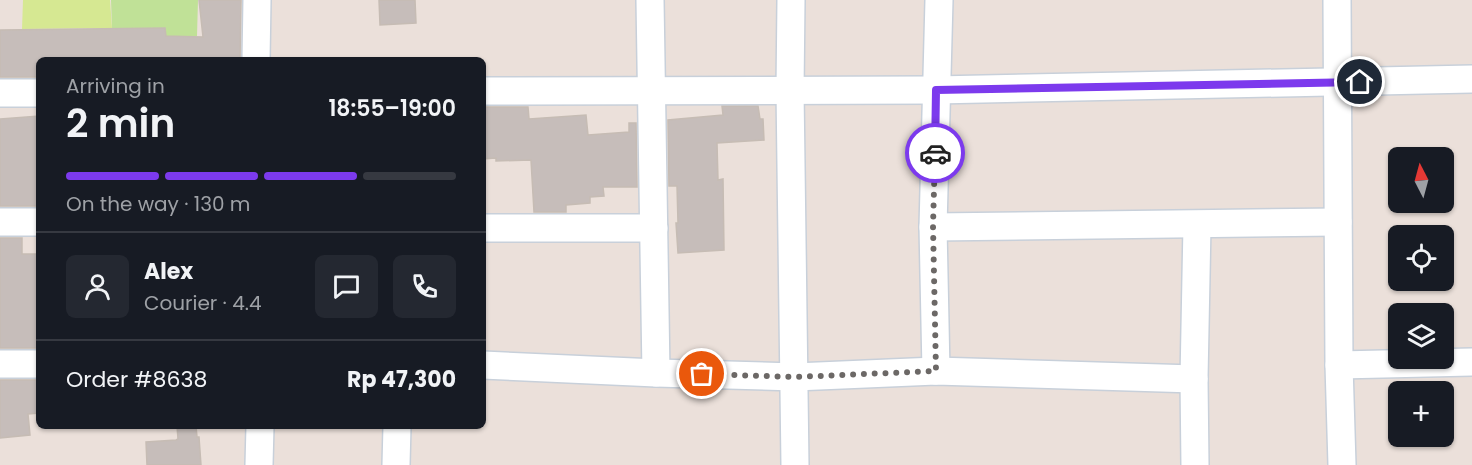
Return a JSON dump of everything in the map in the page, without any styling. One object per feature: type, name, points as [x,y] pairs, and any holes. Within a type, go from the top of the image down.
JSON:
[{"type":"street","points":[[256,57],[257,0]]},
{"type":"street","points":[[650,0],[656,373]]},
{"type":"street","points":[[791,0],[795,465]]},
{"type":"street","points":[[936,371],[933,226],[939,0]]},
{"type":"street","points":[[1337,0],[1339,365],[1342,465]]},
{"type":"street","points":[[486,91],[936,90],[1472,80]]},
{"type":"street","points":[[0,93],[36,93]]},
{"type":"street","points":[[0,222],[36,222]]},
{"type":"street","points":[[933,226],[1338,222]]},
{"type":"street","points":[[1195,465],[1197,225]]},
{"type":"street","points":[[486,228],[654,228]]},
{"type":"street","points":[[1339,365],[1472,355]]},
{"type":"street","points":[[0,364],[36,364]]},
{"type":"street","points":[[486,365],[795,377],[936,371],[1194,379]]},
{"type":"street","points":[[259,465],[260,429]]},
{"type":"street","points":[[396,465],[397,429]]},
{"type":"green space","points":[[23,0],[110,0],[112,28],[22,29]]},
{"type":"green space","points":[[111,0],[198,0],[197,36],[166,36],[164,28],[112,28]]},
{"type":"building","points":[[199,0],[241,0],[240,57],[36,57],[36,77],[0,77],[0,30],[165,28],[166,36],[203,37]]},
{"type":"building","points":[[379,0],[415,0],[416,23],[380,25]]},
{"type":"building","points":[[722,106],[758,106],[760,119],[763,119],[764,140],[717,143],[718,180],[723,179],[724,250],[678,253],[677,186],[669,186],[668,120],[723,115]]},
{"type":"building","points":[[486,107],[528,107],[529,119],[586,115],[588,135],[629,132],[629,123],[636,123],[637,187],[603,187],[604,196],[590,197],[590,203],[566,205],[566,212],[534,212],[531,160],[496,161],[496,158],[486,159]]},
{"type":"building","points":[[36,116],[36,206],[0,206],[0,119]]},
{"type":"building","points":[[0,238],[22,238],[22,254],[36,254],[36,348],[0,348]]},
{"type":"building","points":[[0,380],[36,380],[36,413],[28,414],[30,435],[0,438]]},
{"type":"building","points":[[177,429],[196,429],[201,465],[147,465],[146,442],[178,439]]},
{"type":"way so far","points":[[702,374],[795,377],[936,371],[933,226],[935,153]]},
{"type":"route","points":[[935,153],[936,90],[1360,82]]}]
